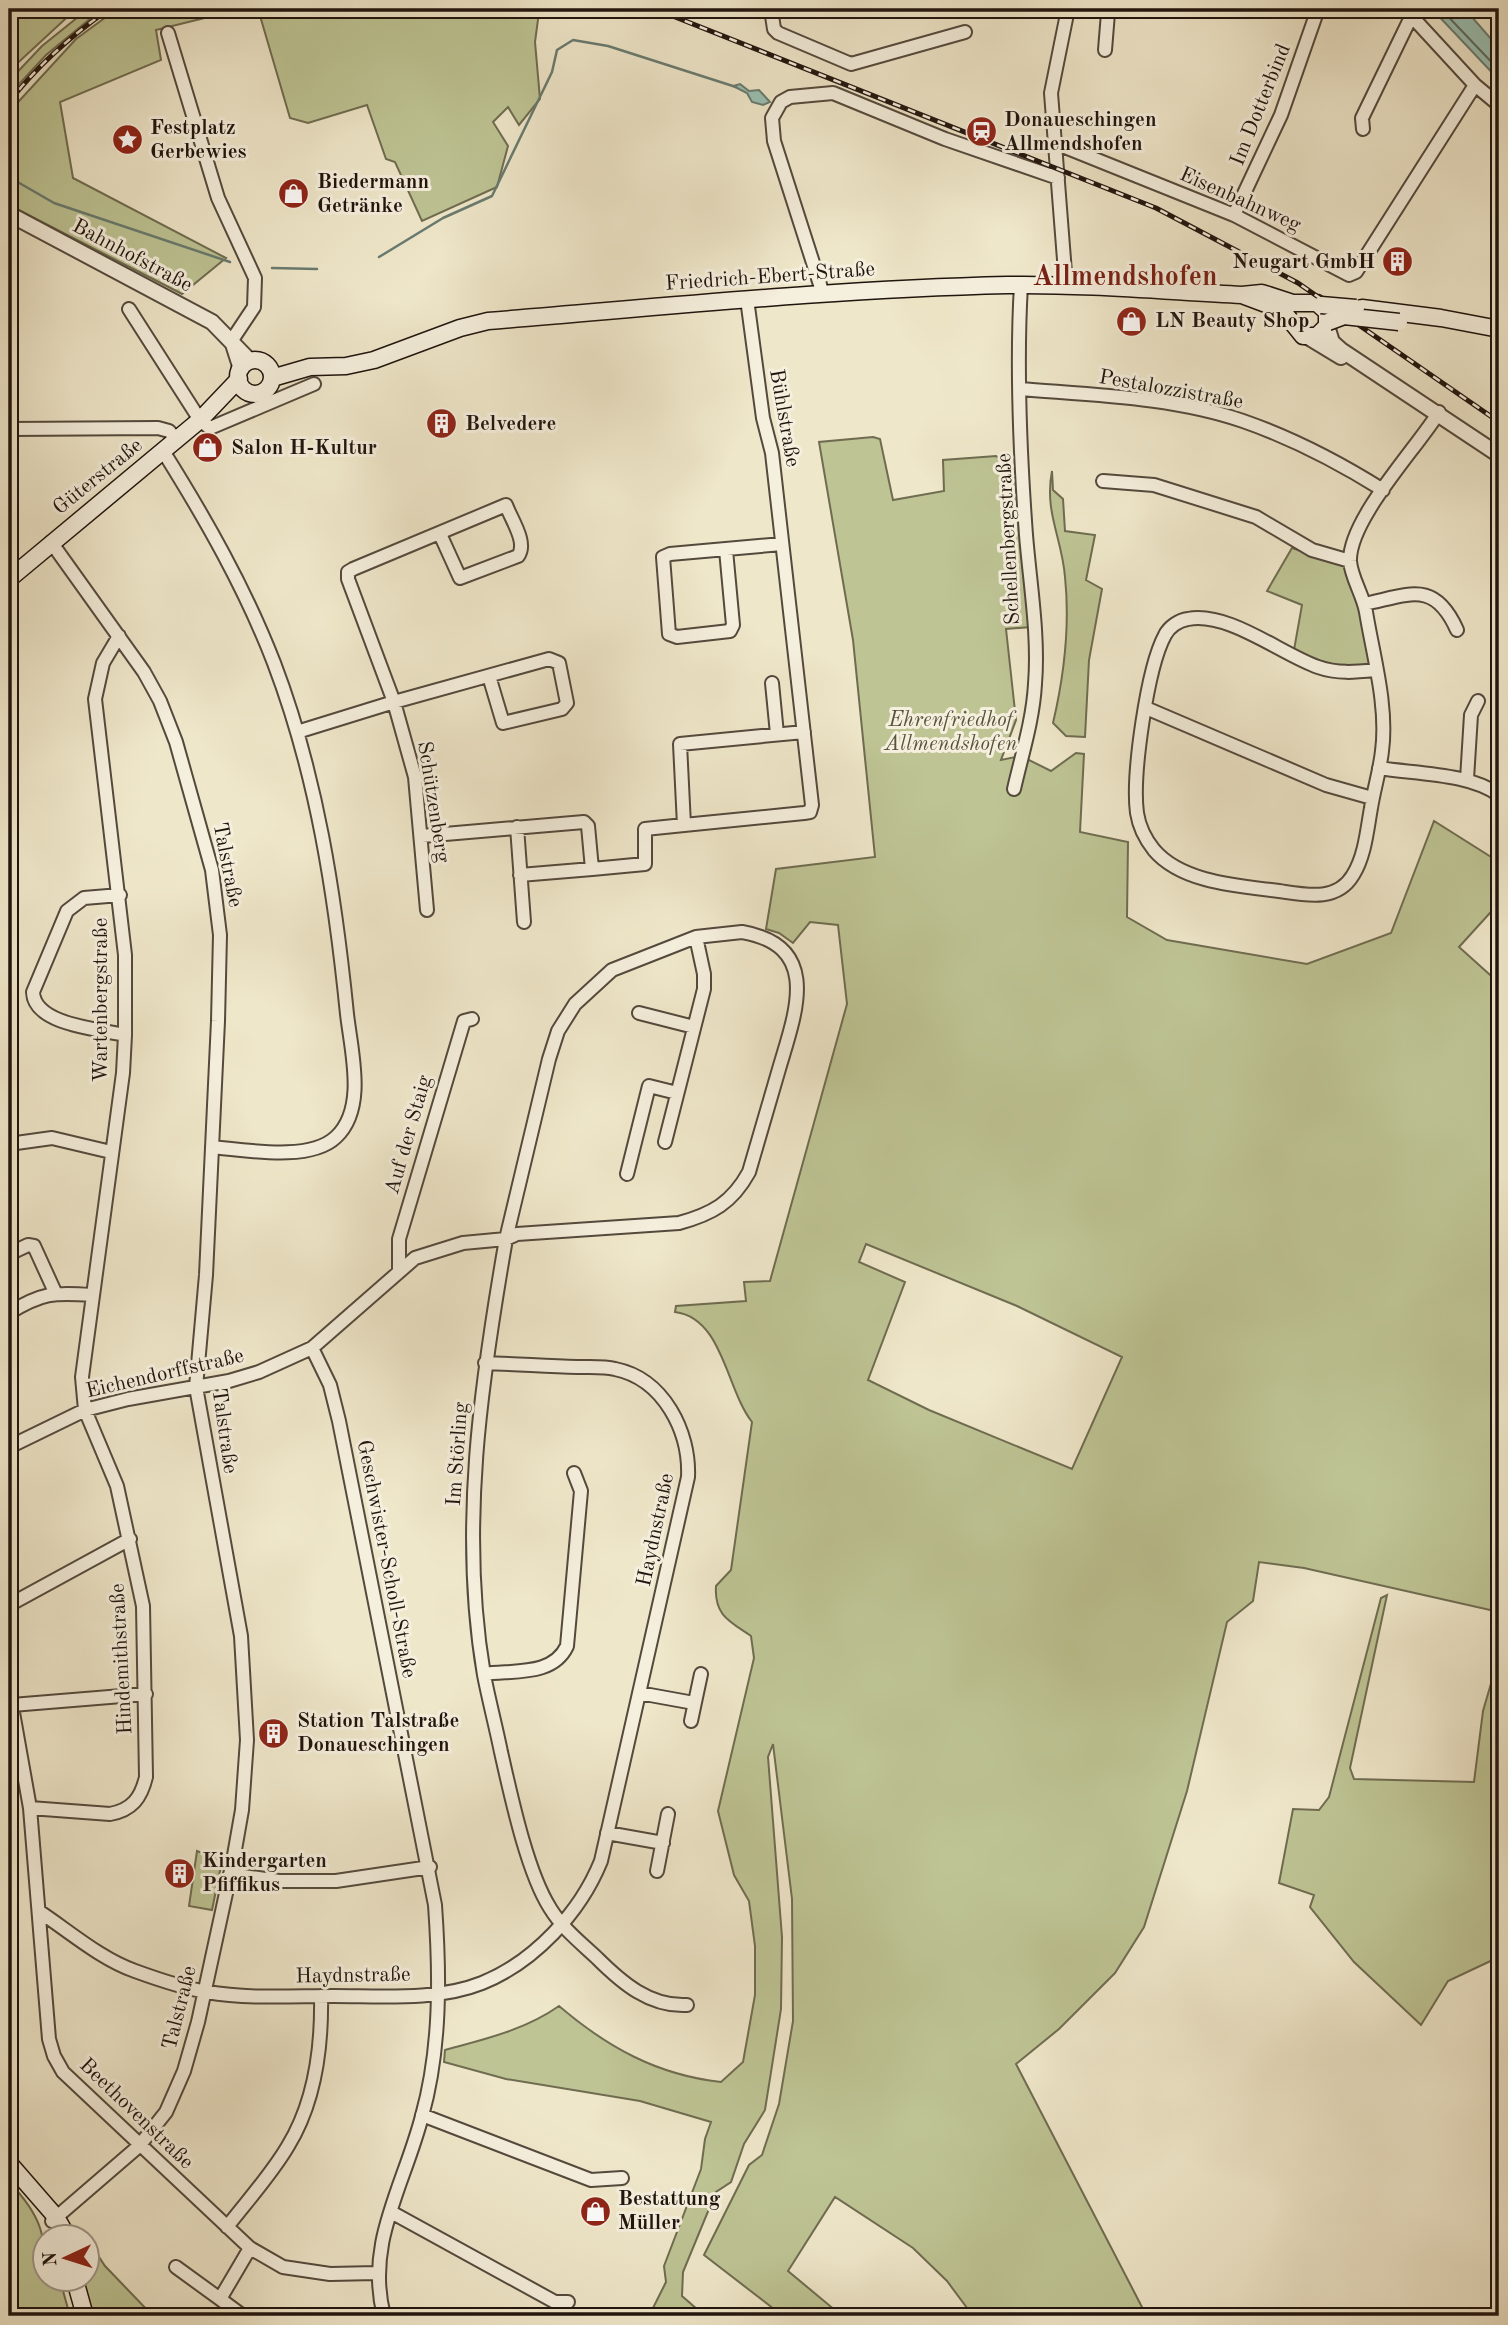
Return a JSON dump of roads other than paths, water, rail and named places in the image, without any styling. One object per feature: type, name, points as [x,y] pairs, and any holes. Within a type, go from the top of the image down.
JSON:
[{"type":"main road","name":"Friedrich-Ebert-Straße","points":[[244,375],[262,393],[268,389],[270,371],[346,366],[374,360],[460,328],[488,321],[823,294],[1021,285],[1242,295],[1262,293],[1293,303],[1321,305],[1327,312],[1327,324]]},
{"type":"main road","name":"Friedrich-Ebert-Straße","points":[[1242,295],[1282,310],[1299,333],[1308,337]]},
{"type":"main road","points":[[1292,321],[1301,304]]},
{"type":"main road","points":[[1321,305],[1441,318],[1499,329]]},
{"type":"main road","points":[[1308,337],[1321,334],[1327,324],[1344,316],[1499,338]]},
{"type":"main road","points":[[244,375],[270,371]]},
{"type":"main road","name":"Güterstraße","points":[[9,579],[177,440],[244,375]]},
{"type":"main road","points":[[9,2162],[58,2224]]},
{"type":"main road","points":[[54,2219],[55,2224]]},
{"type":"main road","points":[[79,2294],[85,2316]]},
{"type":"street","points":[[772,9],[774,29],[778,33],[851,64],[965,32]]},
{"type":"street","name":"Im Dotterbind","points":[[1234,215],[1281,115],[1318,9]]},
{"type":"street","points":[[1066,285],[1051,93],[1068,10],[1108,13],[1147,10]]},
{"type":"street","points":[[1105,50],[1108,13]]},
{"type":"street","points":[[1363,129],[1362,118],[1408,13],[1475,85],[1499,105]]},
{"type":"street","points":[[168,33],[218,198],[256,278],[254,307],[232,340]]},
{"type":"street","name":"Eisenbahnweg","points":[[1055,143],[1234,215],[1349,275],[1356,272],[1475,85]]},
{"type":"street","points":[[823,294],[774,141],[772,118],[781,102],[790,97],[833,93],[945,139],[1058,178]]},
{"type":"street","name":"Bahnhofstraße","points":[[9,214],[212,322],[232,340],[244,375]]},
{"type":"street","name":"Schellenbergstraße","points":[[1014,789],[1030,721],[1036,677],[1021,474],[1018,365],[1021,285]]},
{"type":"street","name":"Bühlstraße","points":[[592,869],[645,863],[644,833],[650,828],[810,812],[804,732],[772,453],[763,418],[747,299]]},
{"type":"street","points":[[129,309],[200,420],[210,428],[314,384]]},
{"type":"street","name":"Friedrich-Ebert-Straße","points":[[1327,324],[1332,342],[1499,454]]},
{"type":"street","name":"Friedrich-Ebert-Straße","points":[[1308,337],[1352,363],[1368,368]]},
{"type":"street","name":"Pestalozzistraße","points":[[1020,388],[1152,402],[1243,421],[1349,469],[1383,490]]},
{"type":"street","points":[[1376,670],[1350,673],[1318,667],[1215,620],[1187,619],[1166,634],[1146,708],[1136,789],[1137,814],[1146,838],[1156,852],[1189,872],[1232,884],[1308,895],[1329,895],[1344,888],[1354,874],[1366,842],[1383,748],[1382,710],[1376,670],[1364,604],[1350,561],[1357,535],[1383,490],[1439,412]]},
{"type":"street","points":[[9,429],[158,428],[169,431],[177,440]]},
{"type":"street","points":[[163,451],[205,519],[255,618],[297,732],[323,836],[339,936],[354,1084],[347,1123],[336,1138],[320,1146],[277,1152],[212,1147]]},
{"type":"street","points":[[1103,481],[1154,485],[1256,517],[1312,550],[1350,561]]},
{"type":"street","points":[[506,506],[522,545],[522,552],[518,556],[460,578],[440,534],[506,506]]},
{"type":"street","name":"Schützenberg","points":[[427,909],[415,777],[394,702],[348,572],[440,534]]},
{"type":"street","name":"Talstraße","points":[[51,542],[119,636],[160,701],[176,742],[212,870],[220,935],[212,1147],[196,1387],[242,1652],[246,1779],[230,1874],[184,2071],[166,2112],[139,2146],[54,2219]]},
{"type":"street","points":[[726,550],[733,625],[730,631],[677,637],[669,634],[663,557],[726,550],[782,544]]},
{"type":"street","points":[[1364,604],[1420,594],[1435,598],[1447,608],[1457,630]]},
{"type":"street","name":"Wartenbergstraße","points":[[85,1410],[82,1377],[123,1073],[125,1035],[125,955],[120,895],[95,699],[103,663],[110,647],[119,636]]},
{"type":"street","points":[[297,732],[394,702],[489,676],[555,660],[559,663],[567,703],[562,709],[503,723],[489,676]]},
{"type":"street","points":[[772,683],[777,734]]},
{"type":"street","points":[[1467,779],[1471,715],[1478,701]]},
{"type":"street","points":[[1146,708],[1326,785],[1372,798]]},
{"type":"street","points":[[684,825],[680,744],[804,732]]},
{"type":"street","points":[[1379,768],[1467,779],[1486,785],[1499,795]]},
{"type":"street","points":[[422,836],[584,822],[588,826],[592,869],[520,875]]},
{"type":"street","points":[[517,827],[524,922]]},
{"type":"street","points":[[120,895],[84,898],[67,911],[33,992],[33,1000],[48,1017],[125,1035]]},
{"type":"street","name":"Eichendorffstraße","points":[[9,1447],[85,1410],[259,1372],[312,1348],[399,1269],[415,1258],[438,1250],[517,1234],[679,1223],[705,1216],[725,1205],[738,1192],[749,1172],[799,1002],[798,988],[794,968],[774,942],[742,932],[696,937]]},
{"type":"street","points":[[665,1142],[694,1027],[704,974],[696,937]]},
{"type":"street","name":"Im Störling","points":[[687,2005],[667,2006],[641,1995],[604,1966],[561,1923],[537,1882],[511,1796],[484,1674],[475,1588],[474,1514],[485,1363],[506,1238],[558,1031],[575,1004],[612,970],[696,937]]},
{"type":"street","points":[[639,1013],[694,1027]]},
{"type":"street","name":"Auf der Staig","points":[[399,1269],[399,1240],[445,1079],[464,1021],[472,1019]]},
{"type":"street","points":[[627,1174],[649,1086],[677,1093]]},
{"type":"street","points":[[9,1144],[52,1138],[111,1152]]},
{"type":"street","points":[[9,1254],[28,1245],[34,1246],[55,1292]]},
{"type":"street","points":[[9,1313],[35,1297],[55,1292],[91,1295]]},
{"type":"street","name":"Geschwister-Scholl-Straße","points":[[312,1348],[330,1385],[339,1421],[380,1636],[430,1867],[439,1958],[434,2054],[422,2115],[380,2244],[376,2273],[384,2316]]},
{"type":"street","name":"Haydnstraße","points":[[40,1912],[117,1963],[204,1992],[240,1996],[321,1996],[464,1990],[509,1969],[534,1952],[581,1901],[592,1883],[607,1833],[688,1477],[689,1455],[683,1432],[658,1394],[636,1378],[615,1369],[485,1363]]},
{"type":"street","name":"Hindemithstraße","points":[[30,1808],[110,1814],[135,1802],[142,1793],[146,1777],[142,1606],[131,1539],[117,1486],[85,1410]]},
{"type":"street","points":[[484,1674],[551,1666],[561,1659],[567,1646],[581,1490],[575,1473]]},
{"type":"street","points":[[9,1605],[131,1539]]},
{"type":"street","points":[[691,1721],[701,1674]]},
{"type":"street","name":"Beethovenstraße","points":[[9,1690],[30,1808],[49,2039],[54,2056],[64,2072],[139,2146],[250,2248],[283,2267],[330,2274],[376,2273]]},
{"type":"street","points":[[639,1693],[695,1703]]},
{"type":"street","points":[[12,1705],[146,1694]]},
{"type":"street","points":[[657,1871],[668,1814]]},
{"type":"street","points":[[607,1833],[663,1843]]},
{"type":"street","points":[[230,1874],[279,1881],[336,1881],[430,1867]]},
{"type":"street","points":[[227,2227],[288,2146],[304,2114],[322,2035],[321,1996]]},
{"type":"street","points":[[422,2115],[591,2180],[622,2178]]},
{"type":"street","points":[[391,2212],[555,2302],[568,2302]]},
{"type":"street","points":[[219,2299],[250,2248]]},
{"type":"street","points":[[176,2267],[243,2316]]},
{"type":"water","points":[[1432,9],[1465,9],[1499,48],[1499,80]]},
{"type":"water","points":[[740,84],[749,91],[759,90],[770,102],[763,105],[752,102],[747,93],[733,86]]},
{"type":"waterway","points":[[379,257],[443,218],[492,196],[552,72],[557,50],[573,40],[608,46],[736,87]]},
{"type":"waterway","points":[[9,177],[54,203],[230,262]]},
{"type":"waterway","points":[[272,268],[317,269]]},
{"type":"railway","points":[[9,102],[56,52],[109,9]]},
{"type":"railway","points":[[655,9],[1156,208],[1298,283],[1499,422]]},
{"type":"place","name":"Donaueschingen Allmendshofen","points":[[981,132]]},
{"type":"place","name":"Festplatz Gerbewies","points":[[127,140]]},
{"type":"place","name":"Biedermann Getränke","points":[[294,194]]},
{"type":"place","name":"Neugart GmbH","points":[[1398,262]]},
{"type":"place","name":"LN Beauty Shop","points":[[1132,321]]},
{"type":"place","name":"Belvedere","points":[[442,424]]},
{"type":"place","name":"Salon H-Kultur","points":[[208,448]]},
{"type":"place","name":"Station Talstraße Donaueschingen","points":[[274,1733]]},
{"type":"place","name":"Kindergarten Pfiffikus","points":[[179,1873]]},
{"type":"place","name":"Bestattung Müller","points":[[595,2211]]},
{"type":"district","name":"Allmendshofen","points":[[1125,278]]},
{"type":"park label","name":"Ehrenfriedhof Allmendshofen","points":[[951,732]]}]
